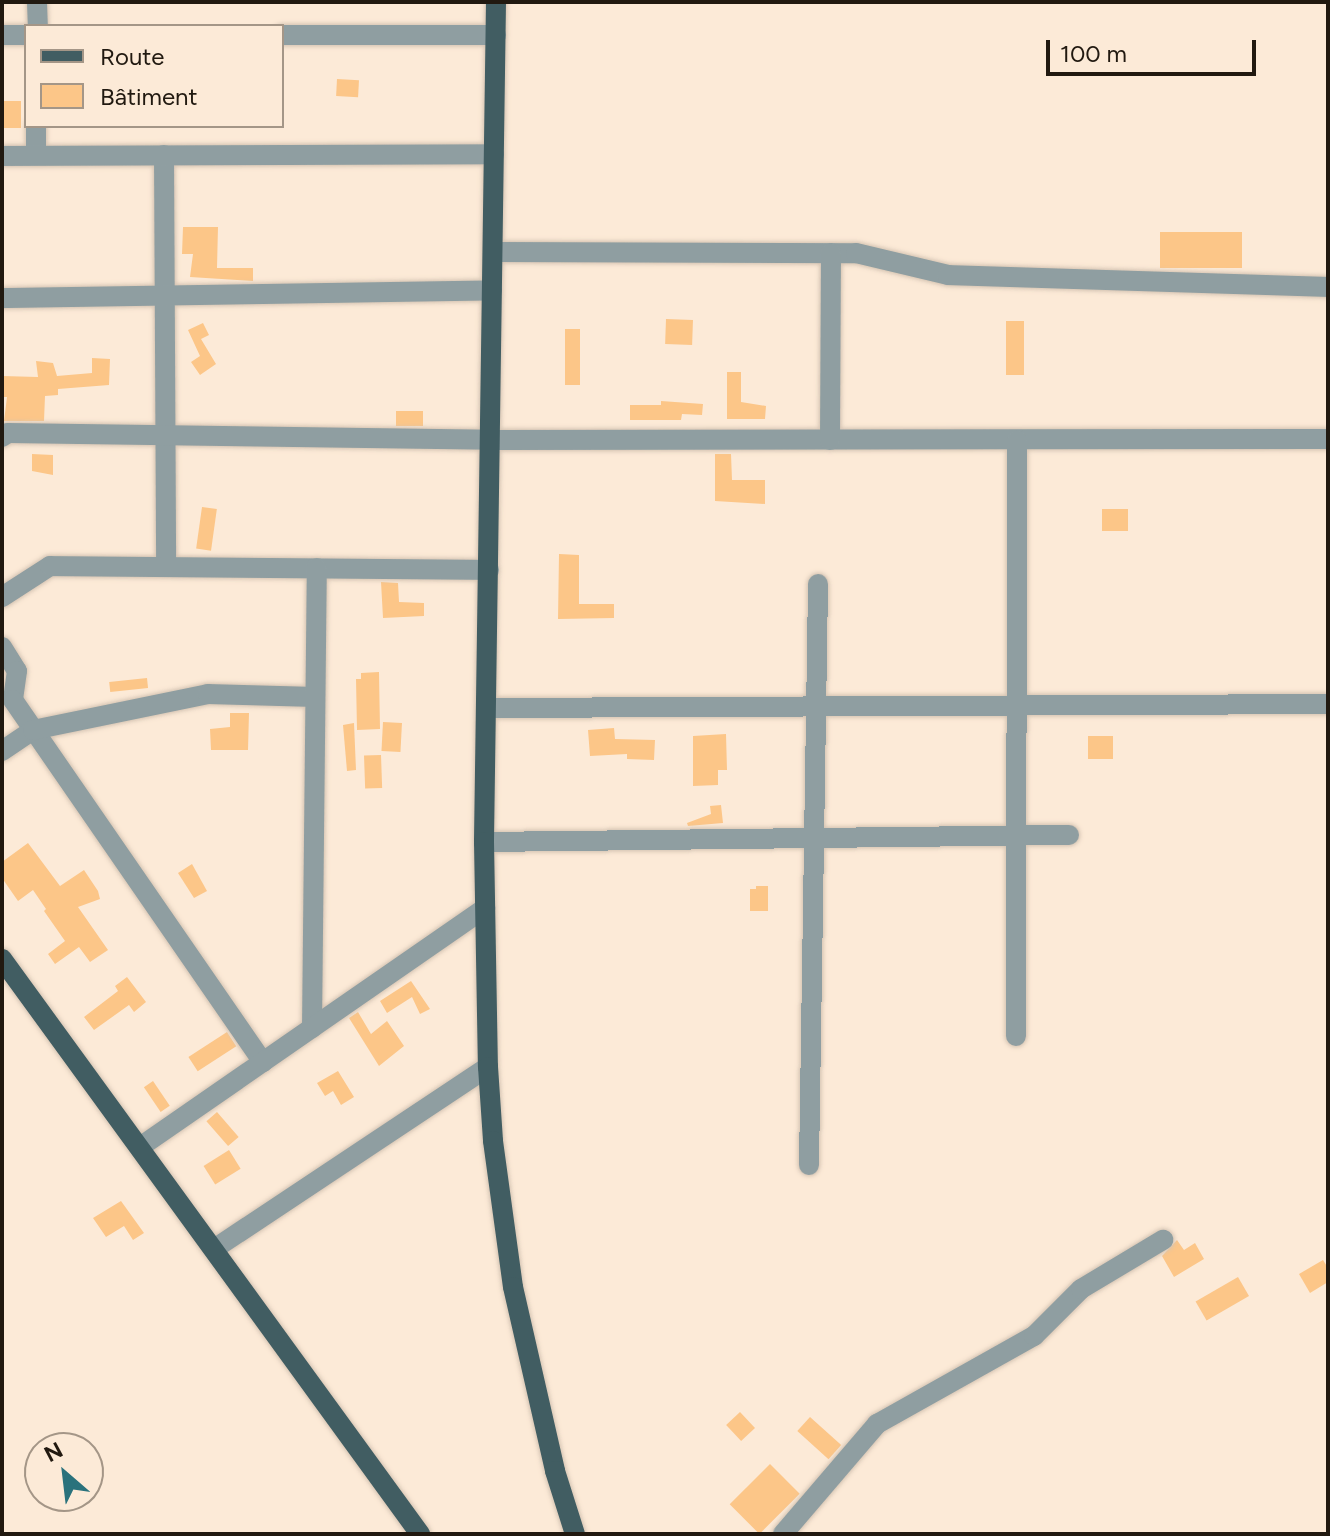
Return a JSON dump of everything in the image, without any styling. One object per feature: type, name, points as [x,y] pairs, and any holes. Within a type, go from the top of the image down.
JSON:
[{"type":"main road","points":[[496,2],[484,842],[488,1067],[493,1141],[513,1287],[555,1471],[575,1534]]},
{"type":"main road","points":[[2,959],[420,1534]]},
{"type":"street","points":[[37,2],[38,24]]},
{"type":"street","points":[[2,35],[24,35]]},
{"type":"street","points":[[284,35],[496,35]]},
{"type":"street","points":[[36,128],[36,155]]},
{"type":"street","points":[[2,156],[494,154]]},
{"type":"street","points":[[164,155],[166,567]]},
{"type":"street","points":[[493,252],[856,253],[948,275],[1328,287]]},
{"type":"street","points":[[830,440],[831,253]]},
{"type":"street","points":[[2,298],[492,290]]},
{"type":"street","points":[[2,437],[8,433],[491,440],[1328,439]]},
{"type":"street","points":[[1016,1036],[1019,705],[1017,440]]},
{"type":"street","points":[[2,597],[50,566],[489,570]]},
{"type":"street","points":[[312,1028],[317,568]]},
{"type":"street","points":[[809,1165],[819,706],[818,584]]},
{"type":"street","points":[[2,647],[17,671],[13,700],[263,1062]]},
{"type":"street","points":[[2,751],[33,730],[208,694],[315,697]]},
{"type":"street","points":[[487,708],[1328,704]]},
{"type":"street","points":[[484,842],[1069,835]]},
{"type":"street","points":[[140,1147],[485,908]]},
{"type":"street","points":[[214,1249],[488,1067]]},
{"type":"street","points":[[783,1534],[877,1424],[1034,1336],[1081,1289],[1163,1240]]},
{"type":"building","points":[[337,79],[359,80],[358,97],[336,96]]},
{"type":"building","points":[[2,101],[21,101],[21,128],[2,128]]},
{"type":"building","points":[[183,227],[218,227],[217,268],[253,268],[253,281],[190,277],[193,254],[182,254]]},
{"type":"building","points":[[1160,232],[1242,232],[1242,268],[1160,268]]},
{"type":"building","points":[[666,319],[693,320],[692,345],[665,344]]},
{"type":"building","points":[[1006,321],[1024,321],[1024,375],[1006,375]]},
{"type":"building","points":[[203,323],[209,335],[201,339],[216,364],[200,375],[191,362],[200,356],[188,330]]},
{"type":"building","points":[[565,329],[580,329],[580,385],[565,385]]},
{"type":"building","points":[[92,358],[110,359],[109,385],[58,389],[58,395],[45,396],[44,421],[4,421],[7,397],[2,397],[2,376],[38,377],[36,361],[53,363],[57,376],[92,373]]},
{"type":"building","points":[[727,372],[741,372],[741,402],[766,406],[765,419],[727,419]]},
{"type":"building","points":[[661,401],[703,404],[702,415],[682,414],[681,420],[630,420],[630,405],[661,405]]},
{"type":"building","points":[[396,411],[423,411],[423,426],[396,426]]},
{"type":"building","points":[[32,454],[53,455],[53,475],[32,471]]},
{"type":"building","points":[[715,454],[731,454],[732,480],[765,480],[765,504],[715,501]]},
{"type":"building","points":[[202,507],[217,509],[211,551],[196,549]]},
{"type":"building","points":[[1102,509],[1128,509],[1128,531],[1102,531]]},
{"type":"building","points":[[559,554],[579,555],[579,604],[614,604],[614,618],[558,619]]},
{"type":"building","points":[[381,582],[398,583],[399,602],[424,603],[424,616],[383,618]]},
{"type":"building","points":[[379,672],[380,729],[357,730],[356,679],[361,679],[361,673]]},
{"type":"building","points":[[147,678],[148,688],[110,692],[109,682]]},
{"type":"building","points":[[230,713],[249,713],[248,750],[211,750],[210,729],[230,727]]},
{"type":"building","points":[[383,722],[402,723],[400,752],[381,751]]},
{"type":"building","points":[[354,723],[356,770],[347,771],[343,725]]},
{"type":"building","points":[[614,728],[615,739],[655,740],[654,760],[627,759],[627,754],[590,756],[588,730]]},
{"type":"building","points":[[726,734],[727,770],[718,770],[718,785],[693,786],[693,736]]},
{"type":"building","points":[[1088,736],[1113,736],[1113,759],[1088,759]]},
{"type":"building","points":[[381,755],[382,788],[365,789],[364,756]]},
{"type":"building","points":[[721,805],[723,823],[688,826],[687,823],[711,814],[710,806]]},
{"type":"building","points":[[28,843],[60,886],[84,870],[98,891],[100,899],[78,907],[108,950],[90,962],[79,947],[55,964],[48,954],[65,941],[44,911],[46,909],[33,890],[18,901],[2,878],[2,862]]},
{"type":"building","points":[[192,864],[207,891],[194,898],[178,873]]},
{"type":"building","points":[[756,886],[768,886],[768,911],[750,911],[750,889],[756,889]]},
{"type":"building","points":[[127,977],[146,1002],[134,1012],[129,1005],[94,1030],[84,1017],[118,991],[115,986]]},
{"type":"building","points":[[411,981],[430,1009],[420,1014],[412,997],[387,1013],[380,1001]]},
{"type":"building","points":[[358,1012],[371,1034],[387,1021],[404,1046],[379,1066],[349,1018]]},
{"type":"building","points":[[227,1032],[236,1046],[198,1071],[188,1057]]},
{"type":"building","points":[[338,1071],[354,1097],[341,1105],[333,1091],[325,1096],[317,1083]]},
{"type":"building","points":[[153,1081],[170,1106],[161,1112],[144,1087]]},
{"type":"building","points":[[217,1112],[239,1137],[228,1146],[206,1121]]},
{"type":"building","points":[[229,1150],[241,1169],[215,1185],[204,1166]]},
{"type":"building","points":[[121,1201],[144,1233],[133,1240],[124,1226],[106,1237],[93,1218]]},
{"type":"building","points":[[1177,1240],[1184,1250],[1195,1243],[1204,1259],[1174,1277],[1162,1256]]},
{"type":"building","points":[[1323,1260],[1328,1268],[1328,1282],[1310,1293],[1299,1274]]},
{"type":"building","points":[[1238,1277],[1249,1296],[1207,1321],[1196,1302]]},
{"type":"building","points":[[740,1412],[755,1428],[741,1441],[726,1425]]},
{"type":"building","points":[[810,1417],[841,1445],[828,1459],[797,1431]]},
{"type":"building","points":[[770,1464],[800,1494],[759,1534],[730,1504]]}]
